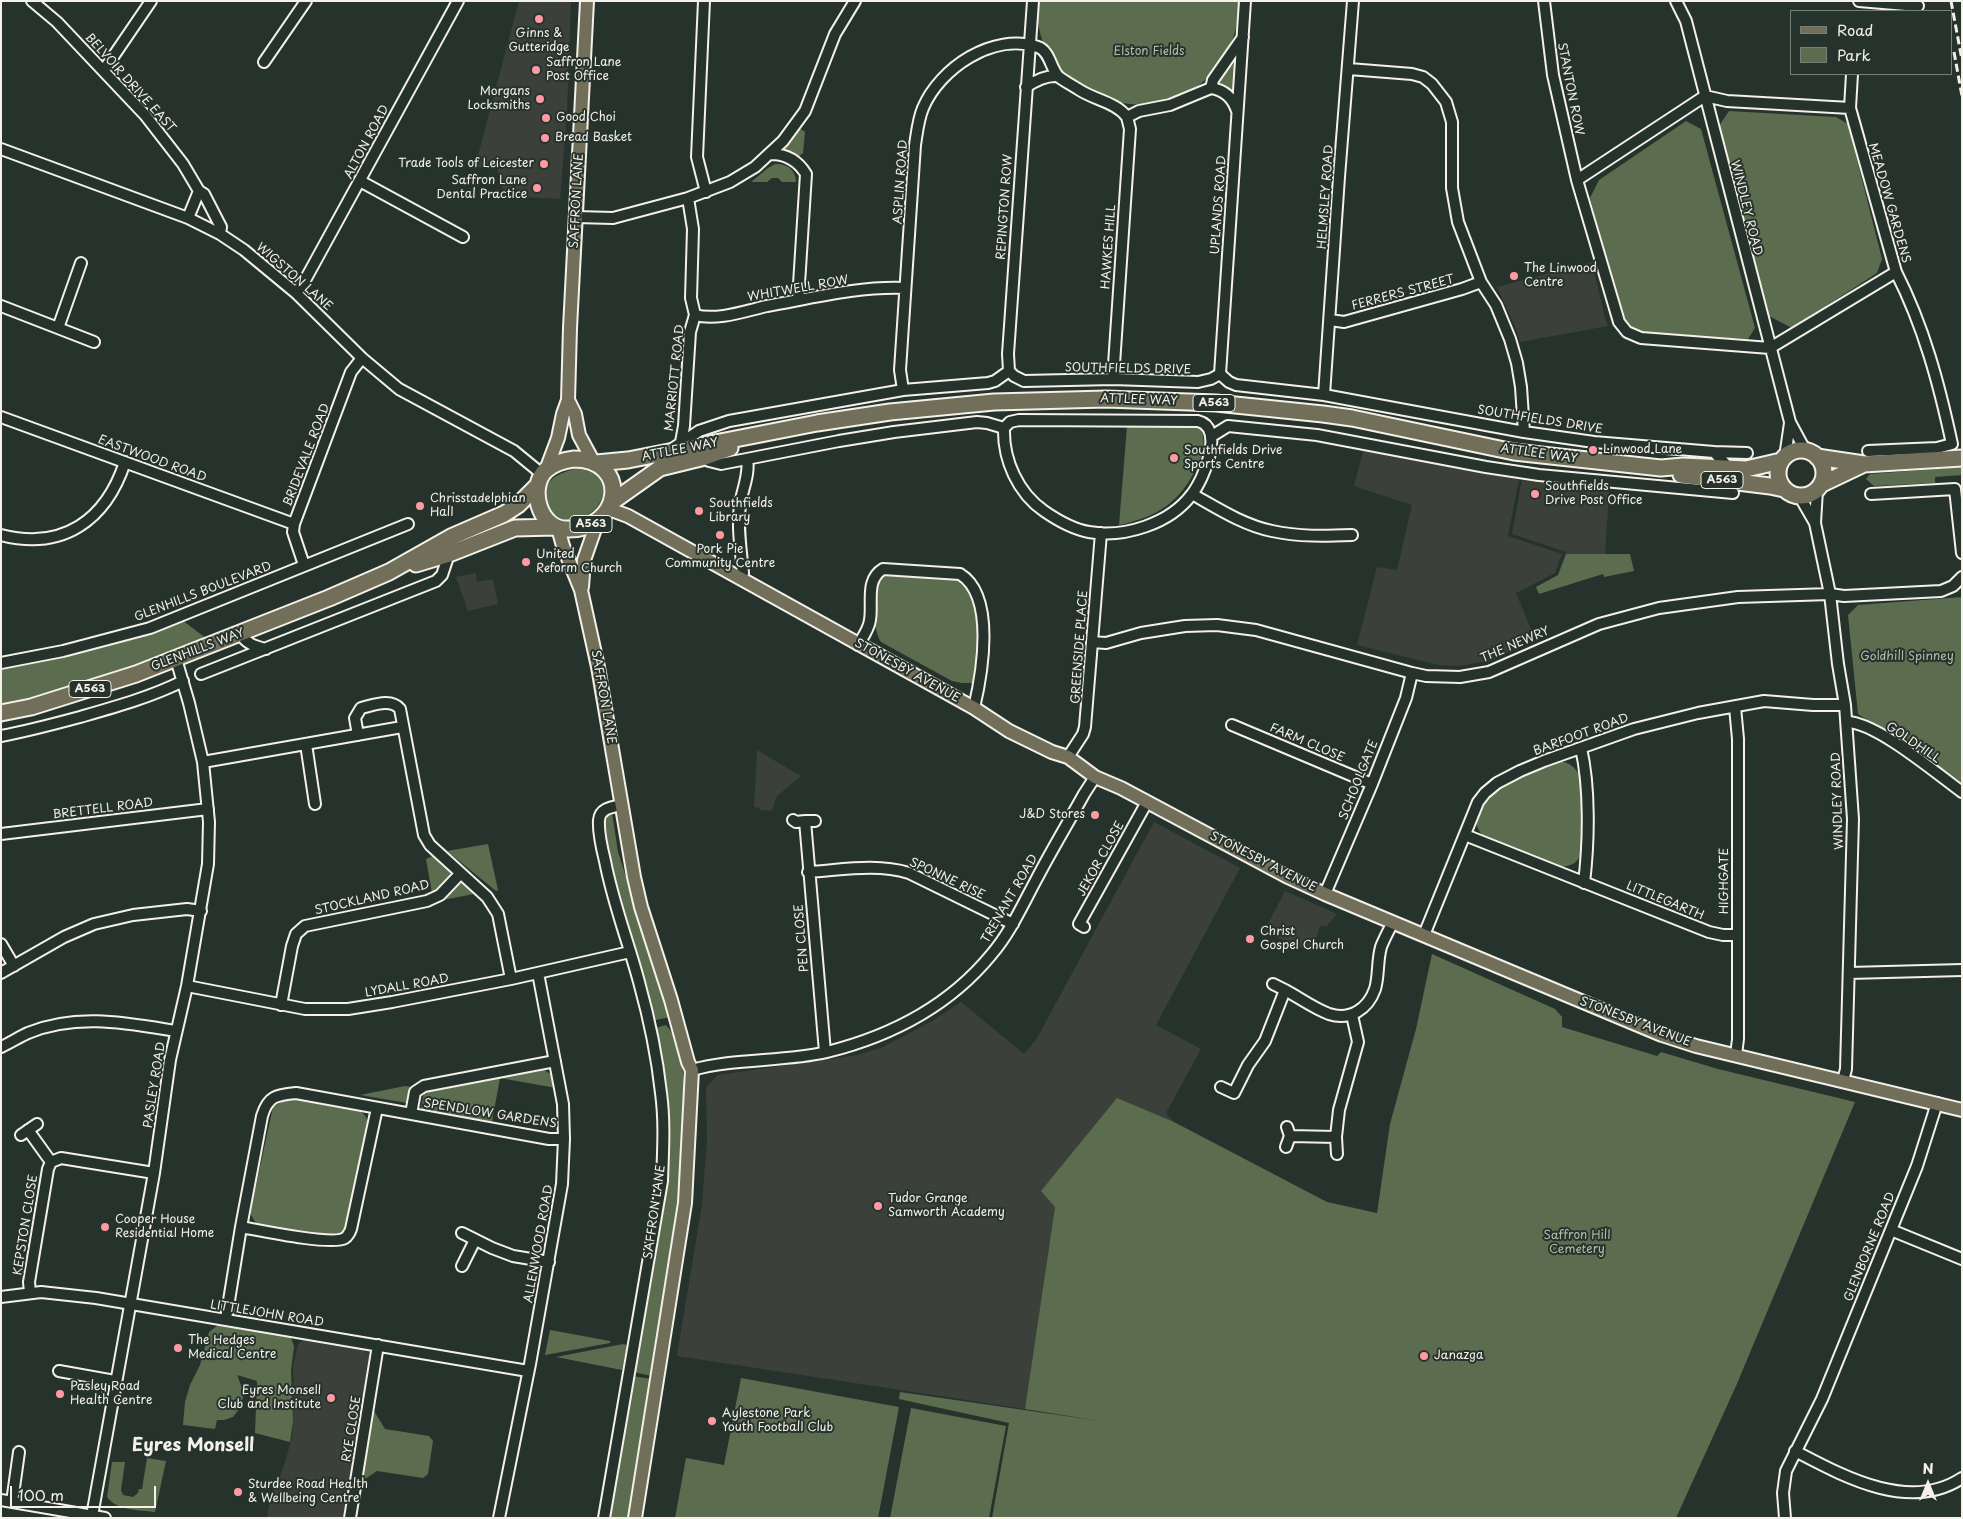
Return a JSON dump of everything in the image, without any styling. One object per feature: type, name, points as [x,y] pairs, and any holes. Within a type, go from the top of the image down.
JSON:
[{"type":"highway","name":"ATTLEE WAY","points":[[595,462],[617,459],[628,460],[675,447],[764,435],[817,423],[890,412],[985,403],[1106,399],[1161,400],[1216,403],[1352,418],[1514,452],[1661,468],[1683,466],[1726,474],[1784,489]]},
{"type":"highway","name":"ATTLEE WAY","points":[[611,506],[660,468],[705,457],[764,435]]},
{"type":"highway","points":[[1866,458],[1806,496],[1794,496],[1784,489],[1778,479],[1783,459],[1791,452],[1866,458],[1962,458]]},
{"type":"highway","points":[[1811,453],[1824,466],[1825,472],[1820,487]]},
{"type":"highway","name":"A563","points":[[585,459],[595,462],[609,476],[612,484],[611,506],[598,520],[582,528],[563,529],[556,527],[540,507],[536,494],[542,477],[567,460],[585,459]]},
{"type":"highway","name":"ATTLEE WAY","points":[[1726,474],[1783,459]]},
{"type":"highway","name":"GLENHILLS WAY","points":[[1,713],[31,707],[176,659],[389,572],[451,537],[504,514],[518,505],[542,477]]},
{"type":"highway","name":"GLENHILLS WAY","points":[[389,572],[449,554],[515,528],[556,527]]},
{"type":"main road","name":"SAFFRON LANE","points":[[542,477],[558,438],[568,400],[587,1]]},
{"type":"main road","name":"SAFFRON LANE","points":[[568,400],[575,414],[579,435],[595,462]]},
{"type":"main road","name":"STONESBY AVENUE","points":[[611,506],[974,708],[1009,731],[1052,752],[1068,757],[1095,777],[1121,788],[1286,876],[1324,894],[1662,1035],[1736,1056],[1962,1110]]},
{"type":"main road","name":"SAFFRON LANE","points":[[582,590],[584,560],[598,520]]},
{"type":"main road","name":"SAFFRON LANE","points":[[556,527],[582,590],[598,667],[634,877],[641,906],[692,1070],[685,1203],[635,1518]]},
{"type":"street","name":"BELVOIR DRIVE EAST","points":[[32,1],[57,22],[145,115],[183,164],[199,191],[204,194],[221,227],[220,234]]},
{"type":"street","points":[[104,70],[151,1]]},
{"type":"street","points":[[264,62],[306,1]]},
{"type":"street","name":"ALTON ROAD","points":[[296,293],[304,282],[458,1]]},
{"type":"street","points":[[704,1],[697,156],[706,192]]},
{"type":"street","points":[[576,216],[613,218],[688,198],[742,176],[771,154],[788,135],[805,111],[835,34],[855,1]]},
{"type":"street","points":[[1032,1],[1030,45],[1040,47],[1044,51],[1058,76],[1088,96],[1120,109],[1127,118],[1139,111],[1170,105],[1210,88],[1232,99],[1237,112]]},
{"type":"street","points":[[1210,88],[1213,80],[1243,37],[1245,1]]},
{"type":"street","name":"HELMSLEY ROAD","points":[[1324,395],[1338,177],[1349,69],[1353,1]]},
{"type":"street","name":"STANTON ROW","points":[[1544,1],[1554,75],[1577,180]]},
{"type":"street","points":[[1858,1],[1918,6]]},
{"type":"street","name":"WINDLEY ROAD","points":[[1679,2],[1686,21],[1790,422],[1811,453]]},
{"type":"street","name":"UPLANDS ROAD","points":[[1220,374],[1243,37]]},
{"type":"street","name":"ASPLIN ROAD","points":[[903,390],[900,370],[915,145],[923,109],[938,83],[965,60],[1000,45],[1030,45]]},
{"type":"street","name":"REPINGTON ROW","points":[[1009,371],[1008,354],[1030,45]]},
{"type":"street","points":[[1349,69],[1412,74],[1423,77],[1432,84],[1446,102],[1452,122],[1451,167],[1454,207],[1463,238],[1481,282],[1496,305],[1510,339],[1521,387],[1524,432]]},
{"type":"street","name":"MEADOW GARDENS","points":[[1770,348],[1896,272],[1850,108],[1852,75]]},
{"type":"street","points":[[1026,87],[1048,76],[1058,76]]},
{"type":"street","points":[[1770,348],[1641,338],[1627,332],[1619,322],[1577,180],[1705,96],[1727,101],[1850,108]]},
{"type":"street","name":"HAWKES HILL","points":[[1113,379],[1129,142],[1130,123],[1127,118]]},
{"type":"street","name":"WIGSTON LANE","points":[[1,149],[188,218],[220,234],[244,250],[296,293],[362,358],[399,389],[514,452],[542,477]]},
{"type":"street","points":[[771,154],[777,154],[794,160],[801,165],[806,174],[798,300]]},
{"type":"street","points":[[360,181],[463,237]]},
{"type":"street","points":[[188,218],[199,191]]},
{"type":"street","name":"MARRIOTT ROAD","points":[[675,447],[684,426],[690,332],[695,315],[691,298],[693,230],[688,198]]},
{"type":"street","points":[[58,328],[81,263]]},
{"type":"street","points":[[1866,458],[1937,448],[1952,444],[1929,349],[1909,298],[1896,272]]},
{"type":"street","name":"FERRERS STREET","points":[[1330,320],[1344,322],[1481,282]]},
{"type":"street","name":"WHITWELL ROW","points":[[695,315],[712,317],[798,300],[884,287],[905,288]]},
{"type":"street","points":[[1,306],[94,342]]},
{"type":"street","name":"BRIDEVALE ROAD","points":[[304,565],[293,532],[294,524],[351,372],[362,358]]},
{"type":"street","points":[[675,447],[699,431],[729,421],[903,390],[988,383],[1009,371]]},
{"type":"street","name":"SOUTHFIELDS DRIVE","points":[[1009,371],[1024,382],[1113,379],[1198,382],[1211,379],[1220,374],[1236,385],[1324,395],[1524,432],[1594,442],[1747,453]]},
{"type":"street","name":"EASTWOOD ROAD","points":[[1,417],[294,524]]},
{"type":"street","points":[[1019,420],[1198,421],[1207,425],[1212,436],[1206,467],[1192,494],[1167,516],[1151,524],[1115,533],[1101,534],[1087,532],[1063,523],[1039,508],[1027,496],[1009,463],[1004,442],[1004,428],[1010,422],[1019,420]]},
{"type":"street","points":[[705,457],[709,461],[721,464],[813,445],[977,422],[1004,428]]},
{"type":"street","name":"WINDLEY ROAD","points":[[1783,459],[1790,422]]},
{"type":"street","points":[[1212,436],[1228,426],[1317,435],[1521,472],[1733,494]]},
{"type":"street","points":[[1710,491],[1726,474],[1714,452]]},
{"type":"street","points":[[741,579],[743,572],[739,519],[748,467],[747,459]]},
{"type":"street","points":[[2,539],[35,540],[59,537],[80,527],[98,511],[112,493],[125,462]]},
{"type":"street","name":"WINDLEY ROAD","points":[[1815,523],[1820,487]]},
{"type":"street","points":[[1871,494],[1955,489],[1962,553]]},
{"type":"street","points":[[1192,494],[1233,517],[1271,531],[1316,537],[1352,535]]},
{"type":"street","name":"WINDLEY ROAD","points":[[1800,497],[1815,523],[1830,594],[1847,722],[1853,819],[1846,1069],[1843,1081]]},
{"type":"street","name":"GLENHILLS BOULEVARD","points":[[1,663],[63,651],[150,628],[408,524]]},
{"type":"street","name":"GREENSIDE PLACE","points":[[1068,757],[1085,728],[1101,534]]},
{"type":"street","points":[[201,674],[436,581],[442,575],[449,554]]},
{"type":"street","points":[[858,645],[868,628],[871,585],[875,573],[883,569],[960,574],[967,578],[976,592],[983,627],[981,680],[974,708]]},
{"type":"street","name":"THE NEWRY","points":[[1092,642],[1106,642],[1141,633],[1185,626],[1217,625],[1256,630],[1426,676],[1460,677],[1489,672],[1599,624],[1659,608],[1738,597],[1830,594],[1844,596],[1941,591],[1953,586],[1962,577]]},
{"type":"street","points":[[240,634],[252,646],[266,649]]},
{"type":"street","name":"PASLEY ROAD","points":[[92,1516],[154,1173],[176,1031],[187,986],[208,864],[208,809],[203,762],[176,659]]},
{"type":"street","name":"SCHOOLGATE","points":[[1324,894],[1372,784],[1406,698],[1412,673]]},
{"type":"street","points":[[1,736],[99,712],[142,698],[183,681]]},
{"type":"street","name":"BARFOOT ROAD","points":[[1424,935],[1478,802],[1497,783],[1544,761],[1634,729],[1698,713],[1764,701],[1813,705],[1845,705]]},
{"type":"street","points":[[358,735],[356,718],[358,710],[361,708],[387,703],[397,705],[400,709],[424,835],[430,846],[487,897],[498,914],[511,979]]},
{"type":"street","name":"HIGHGATE","points":[[1735,707],[1738,739],[1738,1039],[1736,1056]]},
{"type":"street","name":"GOLDHILL","points":[[1847,722],[1854,722],[1904,749],[1962,792]]},
{"type":"street","name":"FARM CLOSE","points":[[1232,724],[1372,784]]},
{"type":"street","points":[[203,762],[402,727]]},
{"type":"street","points":[[306,744],[315,804]]},
{"type":"street","points":[[1581,748],[1585,766],[1587,821],[1587,864],[1584,883]]},
{"type":"street","name":"TRENANT ROAD","points":[[692,1070],[709,1066],[825,1052],[875,1037],[904,1024],[939,1004],[962,986],[992,954],[1013,924],[1074,811],[1095,777]]},
{"type":"street","name":"JEKOR CLOSE","points":[[1084,927],[1079,924],[1147,802]]},
{"type":"street","name":"SAFFRON LANE","points":[[604,1518],[662,1181],[662,1104],[658,1065],[650,1024],[609,881],[599,820],[600,814],[607,808],[622,805]]},
{"type":"street","name":"BRETTELL ROAD","points":[[1,834],[208,809]]},
{"type":"street","name":"PEN CLOSE","points":[[793,820],[796,822],[810,821],[808,872],[825,1052]]},
{"type":"street","name":"LITTLEGARTH","points":[[1465,835],[1709,932],[1723,935],[1738,935]]},
{"type":"street","name":"SPONNE RISE","points":[[808,872],[874,867],[894,869],[909,873],[1013,924]]},
{"type":"street","name":"STOCKLAND ROAD","points":[[281,1005],[292,946],[296,934],[305,926],[427,901],[440,895],[460,874]]},
{"type":"street","points":[[1,973],[64,937],[94,924],[133,915],[187,909],[201,911]]},
{"type":"street","points":[[1273,984],[1331,1014],[1341,1016],[1352,1015],[1370,1000],[1375,988],[1381,947],[1393,922]]},
{"type":"street","points":[[1,944],[14,966]]},
{"type":"street","name":"LYDALL ROAD","points":[[187,986],[305,1009],[348,1009],[511,979],[630,952]]},
{"type":"street","points":[[1849,973],[1962,970]]},
{"type":"street","name":"ALLENWOOD ROAD","points":[[499,1518],[549,1262],[562,1184],[563,1104],[538,973]]},
{"type":"street","points":[[1221,1087],[1234,1093],[1248,1064],[1265,1041],[1285,990]]},
{"type":"street","points":[[1337,1154],[1336,1136],[1339,1110],[1358,1042],[1356,1026],[1352,1015]]},
{"type":"street","points":[[1,1047],[29,1033],[57,1024],[85,1020],[113,1020],[176,1031]]},
{"type":"street","name":"SPENDLOW GARDENS","points":[[411,1114],[416,1092],[424,1086],[555,1061]]},
{"type":"street","name":"SPENDLOW GARDENS","points":[[226,1319],[262,1116],[266,1104],[274,1097],[296,1093],[549,1139],[564,1139]]},
{"type":"street","name":"GLENBORNE ROAD","points":[[1785,1518],[1783,1492],[1786,1470],[1822,1399],[1917,1166],[1937,1103]]},
{"type":"street","points":[[241,1227],[335,1242],[345,1238],[351,1229],[377,1108]]},
{"type":"street","name":"KEPSTON CLOSE","points":[[28,1130],[51,1162]]},
{"type":"street","points":[[1286,1146],[1289,1131],[1336,1136]]},
{"type":"street","name":"KEPSTON CLOSE","points":[[30,1292],[31,1271],[48,1169],[51,1162],[61,1158],[154,1173]]},
{"type":"street","points":[[1891,1230],[1962,1259]]},
{"type":"street","points":[[462,1233],[513,1256],[549,1262]]},
{"type":"street","points":[[462,1266],[475,1240]]},
{"type":"street","name":"LITTLEJOHN ROAD","points":[[1,1297],[30,1292],[62,1293],[528,1371]]},
{"type":"street","name":"RYE CLOSE","points":[[350,1518],[378,1345]]},
{"type":"street","points":[[59,1372],[115,1381]]},
{"type":"street","points":[[1795,1451],[1850,1479],[1908,1492],[1940,1488],[1962,1478]]},
{"type":"street","points":[[19,1452],[6,1501],[106,1518]]},
{"type":"shaded area","points":[[519,1],[571,1],[567,111],[560,199],[505,196],[497,169],[475,167]]},
{"type":"shaded area","points":[[1592,262],[1608,326],[1520,342],[1497,287]]},
{"type":"shaded area","points":[[1364,448],[1519,479],[1508,536],[1562,554],[1555,573],[1516,593],[1535,639],[1490,661],[1458,666],[1439,665],[1357,645],[1377,567],[1397,570],[1412,505],[1354,486]]},
{"type":"shaded area","points":[[1522,480],[1609,491],[1605,556],[1566,554],[1566,552],[1512,534]]},
{"type":"shaded area","points":[[476,573],[477,582],[493,579],[498,604],[468,611],[456,577]]},
{"type":"shaded area","points":[[757,750],[801,776],[776,797],[772,811],[760,810],[760,808],[754,807]]},
{"type":"shaded area","name":"Tudor Grange Samworth Academy","points":[[1154,822],[1240,868],[1156,1025],[1201,1049],[1166,1113],[1174,1122],[1117,1099],[1055,1207],[1025,1409],[677,1356],[702,1205],[707,1140],[706,1087],[718,1075],[858,1055],[883,1047],[934,1020],[961,1002],[1024,1054],[1036,1040]]},
{"type":"shaded area","points":[[1285,891],[1337,914],[1327,926],[1320,926],[1311,952],[1264,932]]},
{"type":"shaded area","points":[[304,1339],[361,1348],[371,1356],[343,1518],[267,1518],[270,1500],[284,1466],[292,1437],[293,1367],[298,1344]]},
{"type":"green space","name":"Elston Fields","points":[[1037,1],[1240,1],[1229,48],[1204,81],[1171,99],[1133,104],[1096,96],[1065,76],[1044,44]]},
{"type":"green space","points":[[1232,64],[1237,66],[1235,90],[1231,92],[1218,85],[1217,81]]},
{"type":"green space","points":[[1729,111],[1836,117],[1848,124],[1882,259],[1877,273],[1792,328],[1769,316],[1719,126]]},
{"type":"green space","points":[[1686,121],[1701,129],[1755,328],[1748,339],[1643,334],[1630,330],[1622,319],[1590,198],[1599,180]]},
{"type":"green space","points":[[801,129],[805,132],[803,153],[798,157],[787,151],[784,147],[796,131]]},
{"type":"green space","points":[[775,164],[790,168],[796,178],[796,182],[782,182],[778,178],[772,178],[767,182],[751,182],[768,168]]},
{"type":"green space","points":[[1127,426],[1200,427],[1204,446],[1192,477],[1176,497],[1157,512],[1133,522],[1119,525]]},
{"type":"green space","points":[[1962,467],[1962,475],[1935,477],[1935,483],[1874,486],[1866,479],[1870,474]]},
{"type":"green space","points":[[577,468],[588,469],[597,474],[602,481],[604,489],[602,498],[598,507],[590,514],[576,519],[565,520],[551,511],[546,501],[546,489],[552,479],[564,472]]},
{"type":"green space","points":[[1566,554],[1630,554],[1634,571],[1604,577],[1603,574],[1539,594],[1536,587],[1558,575]]},
{"type":"green space","points":[[885,573],[958,578],[969,586],[979,622],[980,636],[976,678],[972,683],[952,681],[881,642],[876,628],[874,600],[879,576]]},
{"type":"green space","name":"Goldhill Spinney","points":[[1962,597],[1962,783],[1858,714],[1848,615],[1858,605]]},
{"type":"green space","points":[[182,620],[207,639],[56,694],[1,707],[1,667]]},
{"type":"green space","points":[[1559,761],[1572,766],[1581,778],[1582,844],[1578,860],[1571,865],[1555,867],[1486,839],[1478,828],[1476,817],[1479,807],[1487,798],[1507,782],[1551,762]]},
{"type":"green space","points":[[609,812],[612,813],[618,852],[671,1017],[655,1020],[647,987],[617,896],[604,822]]},
{"type":"green space","points":[[488,844],[498,890],[496,891],[447,851]]},
{"type":"green space","points":[[435,855],[446,865],[450,875],[438,890],[432,893],[426,859]]},
{"type":"green space","points":[[466,883],[479,893],[443,900],[443,897],[455,885]]},
{"type":"green space","name":"Saffron Hill Cemetery","points":[[1432,954],[1555,1009],[1562,1017],[1562,1027],[1657,1056],[1661,1052],[1718,1069],[1855,1102],[1736,1386],[1676,1518],[992,1518],[1009,1423],[899,1399],[900,1392],[1100,1421],[1025,1409],[1055,1207],[1041,1191],[1117,1098],[1174,1122],[1327,1202],[1377,1213],[1390,1124],[1416,1029]]},
{"type":"green space","points":[[666,1025],[679,1052],[685,1092],[685,1140],[674,1248],[652,1376],[633,1372],[648,1288],[667,1103],[663,1065],[656,1028]]},
{"type":"green space","points":[[541,1068],[554,1076],[556,1088],[500,1078],[501,1075]]},
{"type":"green space","points":[[500,1078],[492,1122],[421,1109],[424,1092]]},
{"type":"green space","points":[[405,1086],[412,1087],[407,1103],[360,1095]]},
{"type":"green space","points":[[293,1098],[359,1109],[366,1117],[368,1124],[349,1228],[343,1234],[331,1238],[257,1225],[250,1213],[273,1107]]},
{"type":"green space","points":[[218,1325],[289,1333],[294,1346],[291,1371],[293,1421],[290,1442],[255,1433],[257,1381],[237,1375],[243,1396],[241,1406],[233,1417],[217,1420],[215,1429],[183,1425],[185,1402],[190,1385],[200,1365],[209,1332]]},
{"type":"green space","points":[[550,1330],[610,1341],[610,1343],[545,1355]]},
{"type":"green space","points":[[623,1344],[627,1345],[622,1370],[556,1357]]},
{"type":"green space","points":[[632,1376],[652,1379],[629,1518],[608,1518]]},
{"type":"green space","points":[[741,1378],[899,1407],[878,1518],[675,1518],[686,1458],[724,1465]]},
{"type":"green space","points":[[911,1408],[1006,1426],[989,1518],[890,1518]]},
{"type":"green space","points":[[374,1411],[385,1429],[429,1436],[433,1441],[428,1474],[423,1478],[377,1471],[362,1481]]},
{"type":"green space","points":[[147,1458],[166,1461],[155,1512],[129,1509],[111,1502],[107,1497],[112,1462],[125,1462],[121,1490],[123,1495],[133,1497],[138,1493],[139,1489],[142,1489]]},
{"type":"railway","points":[[1951,1],[1953,10]]},
{"type":"railway","points":[[1953,12],[1962,60]]},
{"type":"railway","points":[[1954,52],[1962,96]]},
{"type":"place","name":"Ginns & Gutteridge","points":[[539,19]]},
{"type":"place","name":"Saffron Lane Post Office","points":[[536,70]]},
{"type":"place","name":"Morgans Locksmiths","points":[[540,99]]},
{"type":"place","name":"Good Choi","points":[[546,118]]},
{"type":"place","name":"Bread Basket","points":[[545,138]]},
{"type":"place","name":"Trade Tools of Leicester","points":[[544,164]]},
{"type":"place","name":"Saffron Lane Dental Practice","points":[[537,188]]},
{"type":"place","name":"The Linwood Centre","points":[[1514,276]]},
{"type":"place","name":"Linwood Lane","points":[[1593,450]]},
{"type":"place","name":"Southfields Drive Sports Centre","points":[[1174,458]]},
{"type":"place","name":"Southfields Drive Post Office","points":[[1535,494]]},
{"type":"place","name":"Chrisstadelphian Hall","points":[[420,506]]},
{"type":"place","name":"Southfields Library","points":[[699,511]]},
{"type":"place","name":"Pork Pie Community Centre","points":[[720,535]]},
{"type":"place","name":"United Reform Church","points":[[526,562]]},
{"type":"place","name":"J&D Stores","points":[[1095,815]]},
{"type":"place","name":"Christ Gospel Church","points":[[1250,939]]},
{"type":"place","name":"Tudor Grange Samworth Academy","points":[[878,1206]]},
{"type":"place","name":"Cooper House Residential Home","points":[[105,1227]]},
{"type":"place","name":"The Hedges Medical Centre","points":[[178,1348]]},
{"type":"place","name":"Janazga","points":[[1424,1356]]},
{"type":"place","name":"Pasley Road Health Centre","points":[[60,1394]]},
{"type":"place","name":"Eyres Monsell Club and Institute","points":[[331,1398]]},
{"type":"place","name":"Aylestone Park Youth Football Club","points":[[712,1421]]},
{"type":"place","name":"Sturdee Road Health & Wellbeing Centre","points":[[238,1492]]},
{"type":"district","name":"Eyres Monsell","points":[[193,1446]]}]
